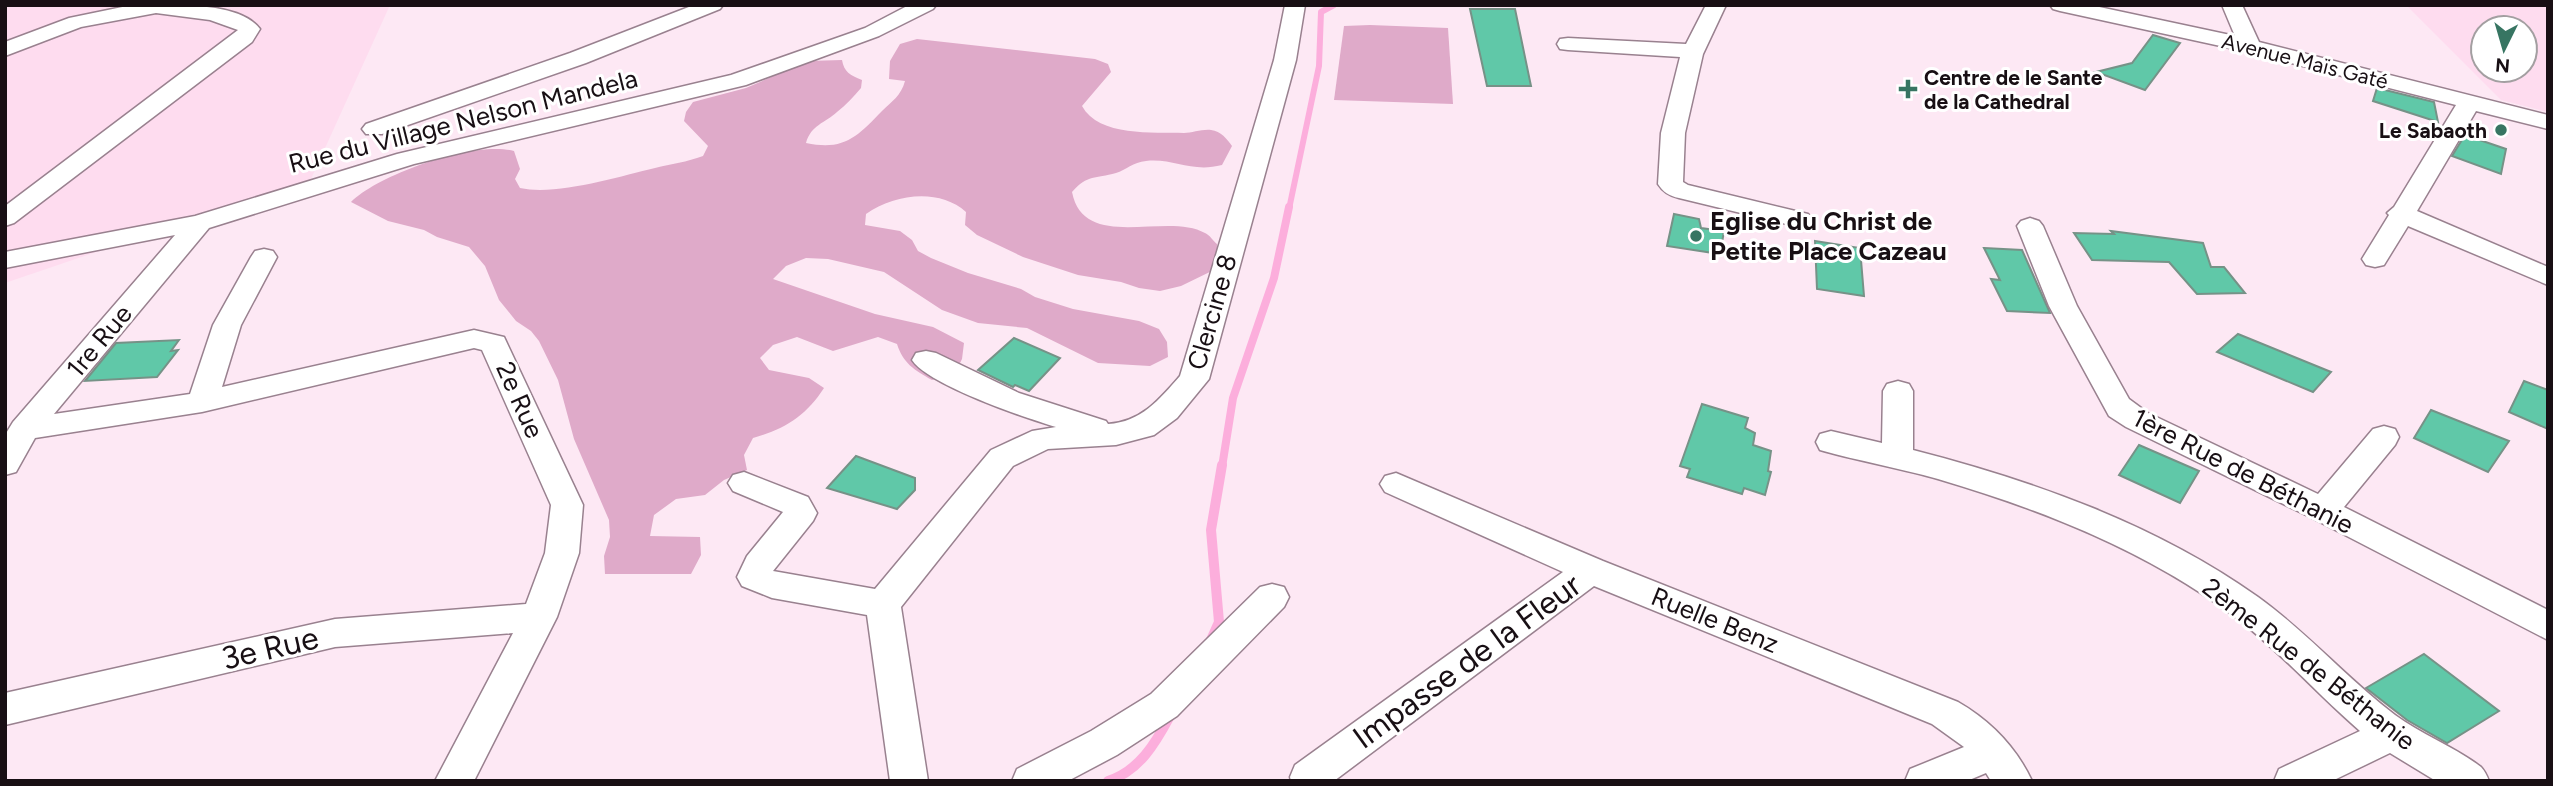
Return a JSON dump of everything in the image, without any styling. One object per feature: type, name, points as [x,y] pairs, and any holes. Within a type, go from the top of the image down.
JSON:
[{"type":"street","points":[[374,129],[578,58],[713,5]]},
{"type":"street","name":"Rue du Village Nelson Mandela","points":[[5,260],[200,223],[406,159],[738,80],[872,32],[926,5]]},
{"type":"street","name":"Clercine 8","points":[[883,604],[1002,458],[1043,439],[1115,434],[1143,428],[1166,411],[1194,379],[1285,60],[1295,5]]},
{"type":"street","points":[[1716,5],[1693,51],[1673,133],[1670,184],[1672,188],[1800,219]]},
{"type":"street","name":"Avenue Maïs Gaté","points":[[2060,5],[2250,46],[2548,121]]},
{"type":"street","points":[[2232,5],[2250,46]]},
{"type":"street","points":[[5,50],[76,22],[156,7],[211,13],[242,22],[249,29],[244,37],[5,218]]},
{"type":"street","points":[[1568,44],[1693,51]]},
{"type":"street","points":[[2375,259],[2400,213],[2470,101]]},
{"type":"street","points":[[2400,213],[2548,277]]},
{"type":"street","name":"1re Rue","points":[[5,464],[24,429],[200,223]]},
{"type":"street","name":"1ère Rue de Béthanie","points":[[2030,226],[2063,306],[2120,409],[2137,420],[2323,510],[2548,626]]},
{"type":"street","points":[[202,402],[227,326],[264,257]]},
{"type":"street","name":"2e Rue","points":[[24,429],[202,402],[474,339],[494,344],[567,505],[562,552],[539,617],[453,781]]},
{"type":"street","points":[[926,359],[970,385],[1041,413],[1115,434]]},
{"type":"street","points":[[1897,456],[1898,391]]},
{"type":"street","points":[[2323,510],[2384,437]]},
{"type":"street","name":"2ème Rue de Béthanie","points":[[1831,442],[1897,456],[2011,490],[2149,545],[2247,608],[2392,734],[2470,781]]},
{"type":"street","points":[[744,483],[797,505],[801,513],[759,565],[754,577],[772,585],[883,604],[909,781]]},
{"type":"street","name":"Ruelle Benz","points":[[1396,484],[1591,570],[1945,713],[1971,729],[2003,766]]},
{"type":"street","name":"Impasse de la Fleur","points":[[1309,777],[1591,570]]},
{"type":"street","points":[[1031,781],[1104,743],[1164,705],[1272,597]]},
{"type":"street","name":"3e Rue","points":[[5,709],[335,633],[539,617]]},
{"type":"street","points":[[2293,781],[2392,734]]},
{"type":"street","points":[[1924,781],[2003,766]]},
{"type":"shaded area","points":[[5,5],[390,5],[311,179],[5,283]]},
{"type":"shaded area","points":[[2406,5],[2548,5],[2548,112],[2501,100],[2485,84],[2539,84],[2539,14],[2469,14],[2469,68]]},
{"type":"shaded area","points":[[1344,26],[1448,28],[1453,104],[1334,100]]},
{"type":"shaded area","points":[[917,39],[1095,59],[1108,64],[1111,72],[1082,106],[1090,116],[1101,123],[1128,131],[1143,132],[1184,133],[1211,130],[1221,134],[1232,146],[1222,165],[1201,167],[1165,161],[1141,162],[1116,173],[1087,180],[1072,192],[1080,210],[1092,221],[1109,226],[1189,227],[1207,234],[1217,244],[1218,268],[1181,286],[1160,291],[1078,275],[1023,257],[977,235],[965,225],[966,212],[943,199],[917,196],[903,198],[866,214],[865,225],[900,231],[912,240],[918,251],[968,273],[1073,309],[1139,321],[1159,329],[1167,342],[1168,357],[1150,366],[1098,363],[1027,328],[978,323],[942,310],[884,272],[828,259],[806,258],[786,266],[773,279],[875,314],[933,327],[964,343],[962,359],[955,373],[932,380],[910,365],[897,344],[878,337],[833,351],[797,337],[773,345],[760,358],[769,370],[809,378],[824,388],[794,420],[753,438],[744,455],[747,470],[724,480],[705,495],[676,499],[654,515],[650,536],[700,537],[701,555],[691,574],[605,574],[604,556],[610,537],[609,520],[574,439],[558,380],[539,341],[531,331],[516,321],[499,300],[485,266],[469,247],[424,230],[388,221],[351,202],[364,191],[405,171],[428,162],[476,150],[514,151],[520,169],[515,179],[520,188],[535,190],[569,188],[697,158],[703,156],[708,146],[684,121],[693,102],[746,88],[808,61],[842,60],[848,73],[862,80],[861,88],[815,128],[806,143],[840,143],[857,135],[899,94],[905,81],[889,79],[890,61],[900,44]]},
{"type":"building","points":[[1470,9],[1515,9],[1531,86],[1487,86]]},
{"type":"building","points":[[2153,35],[2180,43],[2145,90],[2096,72],[2132,63]]},
{"type":"building","points":[[2377,88],[2434,102],[2438,122],[2373,101]]},
{"type":"building","points":[[2465,135],[2506,149],[2501,174],[2452,156]]},
{"type":"building","points":[[1674,214],[1699,219],[1701,228],[1724,231],[1720,254],[1667,246]]},
{"type":"building","points":[[2111,231],[2203,243],[2211,267],[2224,267],[2245,293],[2197,294],[2169,262],[2092,260],[2074,233],[2114,234]]},
{"type":"building","points":[[1815,241],[1860,248],[1864,296],[1817,289]]},
{"type":"building","points":[[1984,248],[2022,250],[2050,313],[2007,311],[1991,279],[2000,280]]},
{"type":"building","points":[[2238,334],[2331,372],[2313,392],[2217,352]]},
{"type":"building","points":[[1014,338],[1060,358],[1029,391],[1015,385],[1013,387],[978,370]]},
{"type":"building","points":[[179,340],[171,351],[178,350],[157,377],[85,381],[116,343]]},
{"type":"building","points":[[2524,381],[2548,390],[2548,429],[2509,412]]},
{"type":"building","points":[[1702,404],[1748,418],[1745,428],[1755,433],[1753,445],[1771,451],[1768,471],[1771,472],[1765,495],[1744,488],[1742,494],[1687,477],[1690,469],[1680,466]]},
{"type":"building","points":[[2431,410],[2509,441],[2488,472],[2414,438]]},
{"type":"building","points":[[2139,445],[2199,471],[2180,503],[2119,475]]},
{"type":"building","points":[[856,456],[915,478],[915,490],[897,509],[827,488]]},
{"type":"building","points":[[2424,654],[2499,711],[2447,743],[2407,720],[2366,688]]},
{"type":"waterway","points":[[1289,209],[1319,66],[1321,12],[1334,5]]},
{"type":"waterway","points":[[1222,467],[1233,398],[1274,278],[1289,207]]},
{"type":"waterway","points":[[1211,640],[1219,622],[1211,530],[1222,465]]},
{"type":"waterway","points":[[1108,781],[1129,771],[1145,755],[1170,716]]},
{"type":"place","name":"Centre de le Sante de la Cathedral","points":[[1908,89]]},
{"type":"place","name":"Le Sabaoth","points":[[2501,130]]},
{"type":"place","name":"Eglise du Christ de Petite Place Cazeau","points":[[1696,236]]}]
